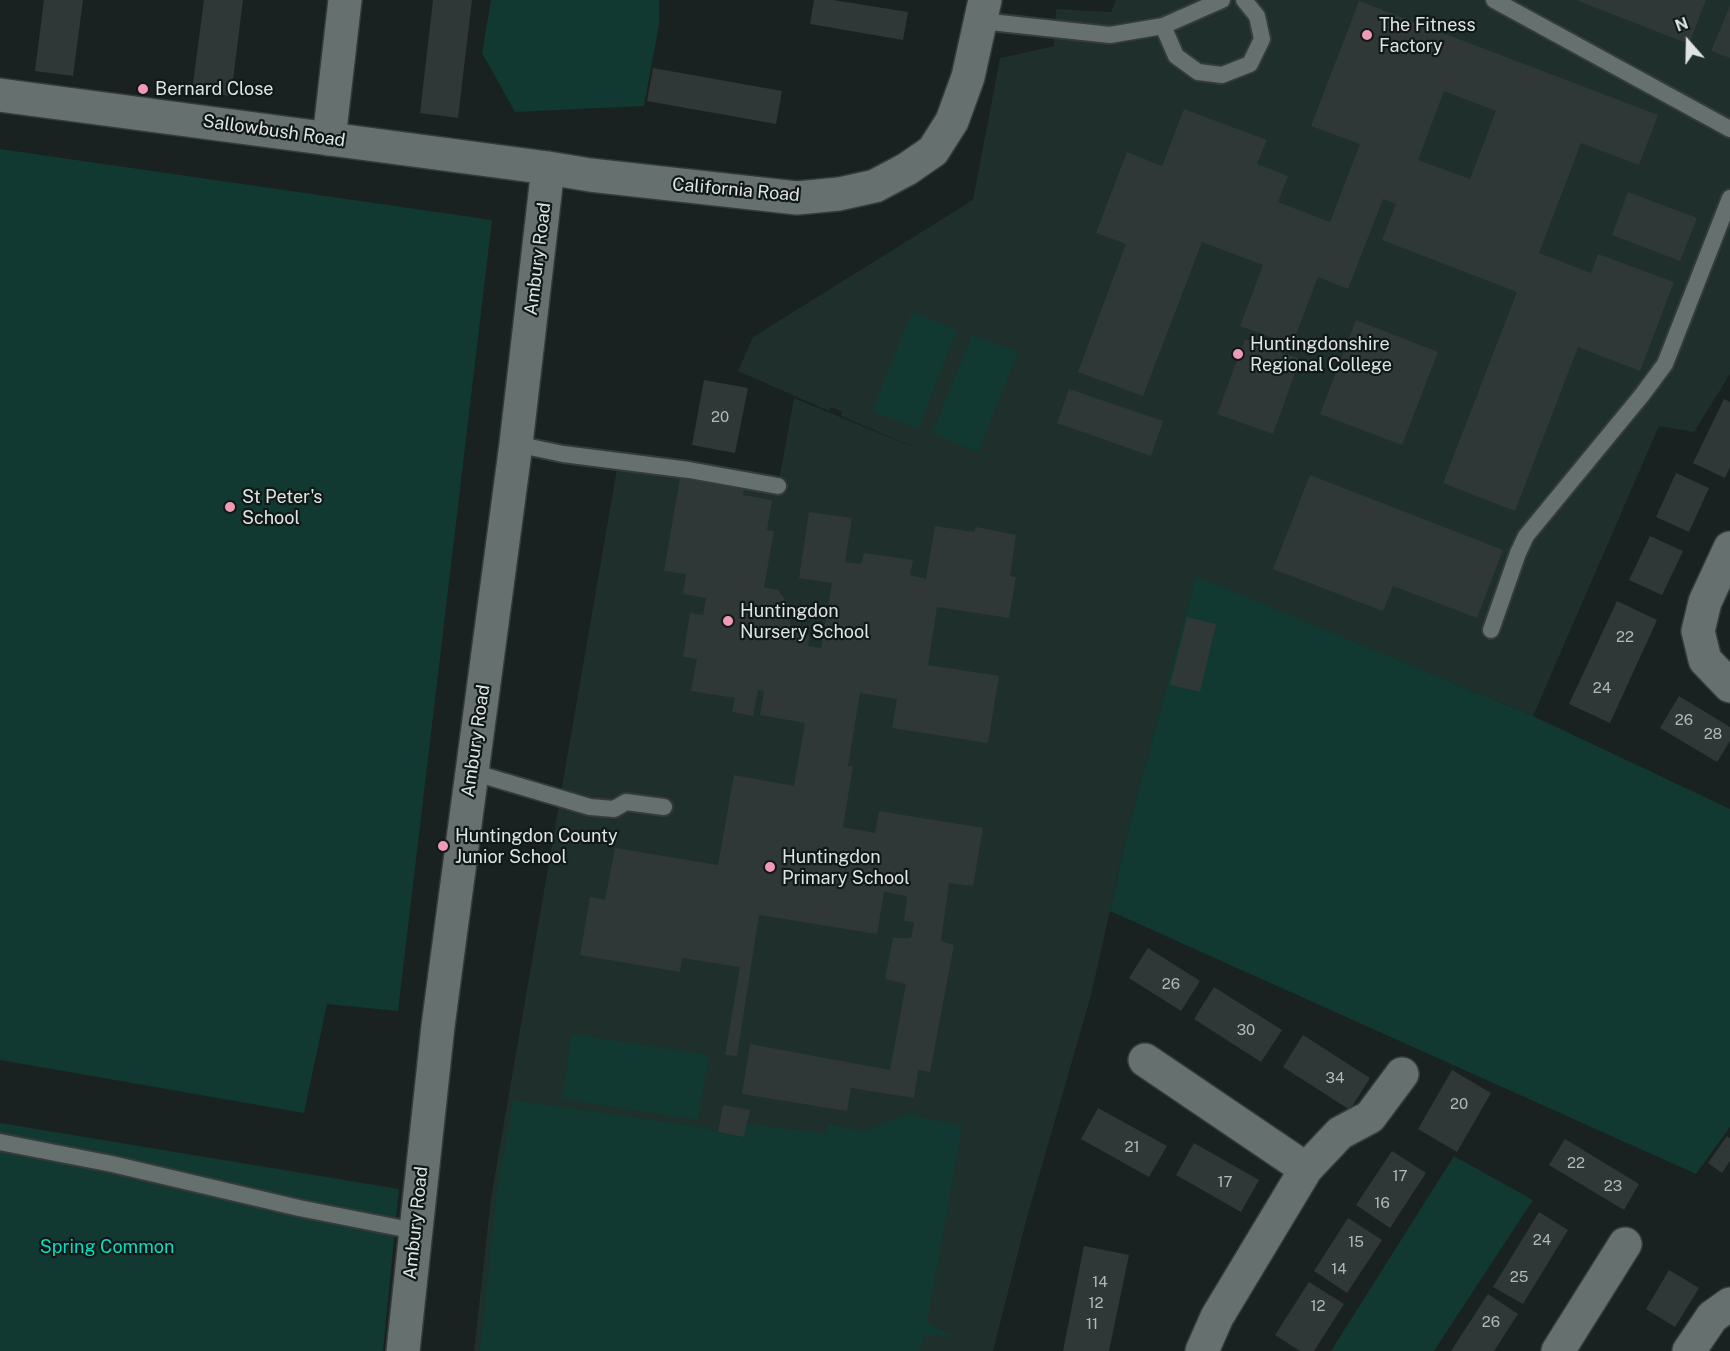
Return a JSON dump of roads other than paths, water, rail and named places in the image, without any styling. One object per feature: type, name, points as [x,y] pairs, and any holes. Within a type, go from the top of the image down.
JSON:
[{"type":"street","points":[[329,139],[345,0]]},
{"type":"street","name":"California Road","points":[[548,168],[590,175],[797,198],[839,195],[875,186],[907,169],[933,151],[952,121],[968,77],[983,10]]},
{"type":"street","name":"Sallowbush Road","points":[[0,95],[548,168]]},
{"type":"street","name":"Ambury Road","points":[[403,1351],[438,1026],[516,444],[548,168]]},
{"type":"street","points":[[1730,548],[1705,602],[1698,631],[1705,660],[1730,686]]},
{"type":"street","points":[[1145,1060],[1306,1169]]},
{"type":"street","points":[[1202,1351],[1217,1317],[1306,1169],[1341,1132],[1370,1118],[1402,1074]]},
{"type":"street","points":[[1558,1351],[1625,1244]]},
{"type":"street","points":[[1689,1351],[1712,1317],[1730,1304]]},
{"type":"lane","points":[[983,10],[1110,35],[1163,26],[1222,0]]},
{"type":"lane","points":[[1163,26],[1176,56],[1198,72],[1222,75],[1250,64],[1262,39],[1257,16],[1244,0]]},
{"type":"lane","points":[[1494,0],[1730,129]]},
{"type":"lane","points":[[1491,630],[1526,536],[1665,364],[1730,198]]},
{"type":"lane","points":[[516,444],[778,486]]},
{"type":"lane","points":[[472,772],[590,807],[614,809],[626,802],[664,807]]},
{"type":"lane","points":[[0,1142],[112,1164],[298,1208],[415,1231]]},
{"type":"place","name":"The Fitness Factory","points":[[1367,35]]},
{"type":"place","name":"Bernard Close","points":[[143,89]]},
{"type":"place","name":"Huntingdonshire Regional College","points":[[1238,354]]},
{"type":"place","name":"St Peter's School","points":[[230,507]]},
{"type":"place","name":"Huntingdon Nursery School","points":[[728,621]]},
{"type":"place","name":"Huntingdon County Junior School","points":[[443,846]]},
{"type":"place","name":"Huntingdon Primary School","points":[[770,867]]},
{"type":"park label","name":"Spring Common","points":[[107,1247]]}]
